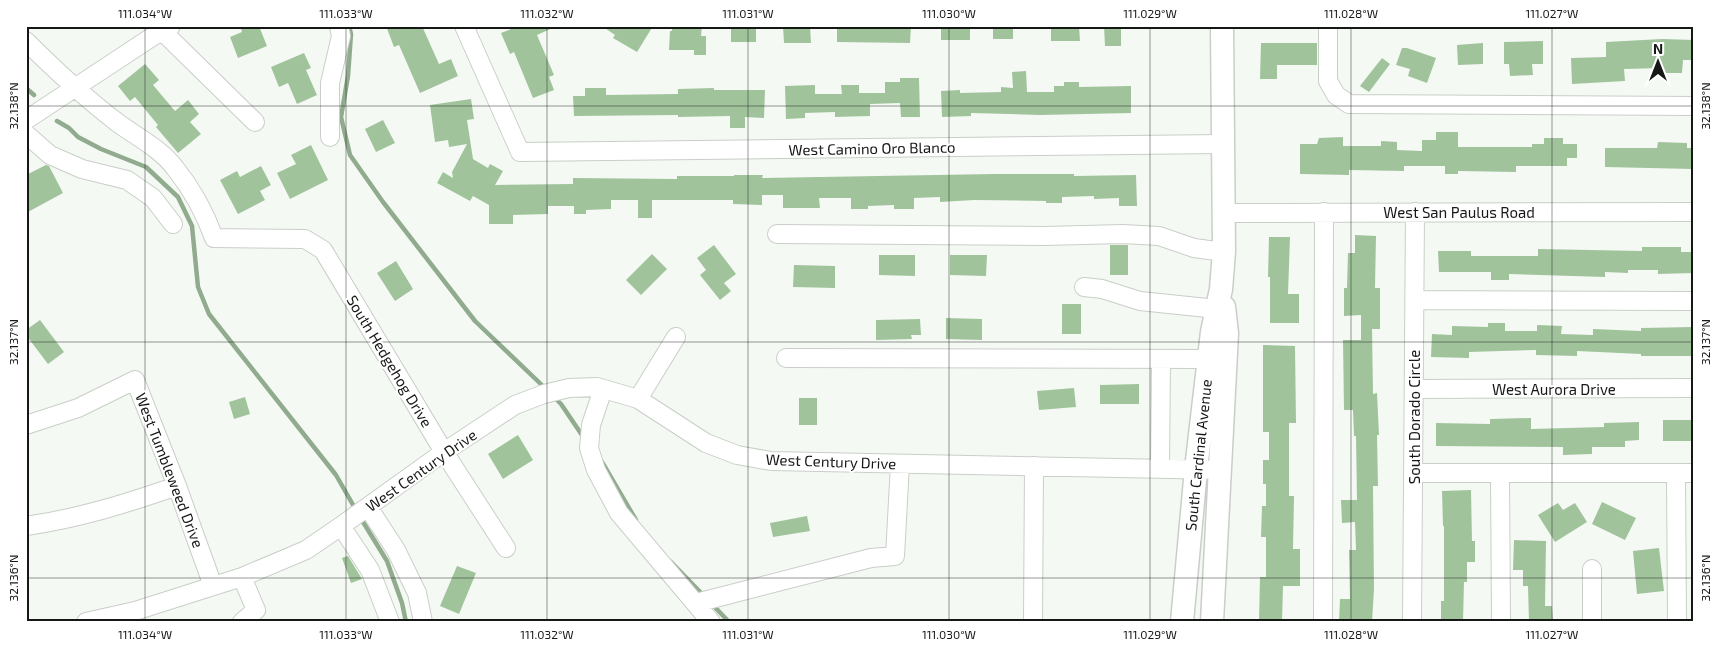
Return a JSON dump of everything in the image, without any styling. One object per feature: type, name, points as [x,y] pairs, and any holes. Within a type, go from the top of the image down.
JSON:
[{"type":"main road","name":"South Cardinal Avenue","points":[[1182,622],[1208,359],[1219,299],[1224,252],[1222,26]]},
{"type":"main road","name":"South Cardinal Avenue","points":[[1212,622],[1227,333],[1219,299]]},
{"type":"street","points":[[330,137],[330,83],[341,36],[338,26]]},
{"type":"street","name":"West Camino Oro Blanco","points":[[464,26],[520,152],[1223,144]]},
{"type":"street","points":[[1328,26],[1328,81],[1336,95],[1348,104],[1694,106]]},
{"type":"street","points":[[26,120],[163,28],[255,122]]},
{"type":"street","points":[[26,41],[75,87]]},
{"type":"street","name":"South Hedgehog Drive","points":[[75,87],[174,166],[192,192],[208,221],[214,238],[305,239],[324,250],[444,452],[506,548]]},
{"type":"street","points":[[26,134],[50,155],[82,169],[127,180],[153,198],[173,224]]},
{"type":"street","points":[[1323,622],[1324,212]]},
{"type":"street","name":"South Dorado Circle","points":[[1412,622],[1415,212]]},
{"type":"street","name":"West San Paulus Road","points":[[1224,213],[1694,212]]},
{"type":"street","points":[[777,234],[1044,236],[1123,234],[1159,236],[1194,248],[1224,252]]},
{"type":"street","points":[[1084,287],[1102,289],[1140,302],[1219,299]]},
{"type":"street","points":[[1414,300],[1694,301]]},
{"type":"street","points":[[638,399],[676,337]]},
{"type":"street","points":[[786,358],[1208,359]]},
{"type":"street","points":[[1160,469],[1161,359]]},
{"type":"street","name":"West Tumbleweed Drive","points":[[26,425],[78,408],[136,380],[213,586]]},
{"type":"street","name":"West Century Drive","points":[[86,622],[136,611],[242,577],[306,550],[444,452],[515,406],[544,394],[569,388],[603,389],[638,399],[706,443],[737,455],[771,461],[1221,470]]},
{"type":"street","name":"West Aurora Drive","points":[[1414,389],[1694,388]]},
{"type":"street","points":[[603,389],[591,425],[589,448],[596,470],[619,513],[711,622]]},
{"type":"street","points":[[696,604],[871,558],[895,556],[900,464]]},
{"type":"street","points":[[1033,622],[1034,466]]},
{"type":"street","points":[[1500,473],[1501,622]]},
{"type":"street","points":[[1676,473],[1677,622]]},
{"type":"street","points":[[1413,474],[1694,473]]},
{"type":"street","points":[[26,526],[62,521],[120,506],[177,486]]},
{"type":"street","points":[[368,507],[396,550],[417,593],[423,622]]},
{"type":"street","points":[[341,526],[370,570],[390,622]]},
{"type":"street","points":[[1592,569],[1592,622]]},
{"type":"street","points":[[242,577],[256,610],[242,622]]},
{"type":"building","points":[[240,26],[259,26],[267,46],[238,58],[230,37],[242,32]]},
{"type":"building","points":[[386,26],[422,26],[439,64],[451,59],[458,76],[420,93],[399,45],[394,47]]},
{"type":"building","points":[[510,26],[557,26],[537,35],[554,75],[549,77],[554,90],[533,98],[514,52],[510,54],[501,33],[511,29]]},
{"type":"building","points":[[602,26],[653,26],[637,52],[613,38],[615,35]]},
{"type":"building","points":[[672,26],[702,26],[701,36],[706,36],[706,55],[694,55],[694,50],[669,50]]},
{"type":"building","points":[[731,26],[756,26],[756,42],[731,42]]},
{"type":"building","points":[[783,26],[810,26],[811,43],[784,43]]},
{"type":"building","points":[[837,26],[911,26],[910,43],[837,42]]},
{"type":"building","points":[[941,26],[970,26],[970,40],[941,40]]},
{"type":"building","points":[[993,26],[1013,26],[1013,39],[993,39]]},
{"type":"building","points":[[1051,26],[1079,26],[1080,41],[1051,41]]},
{"type":"building","points":[[1104,26],[1121,26],[1121,46],[1105,46]]},
{"type":"building","points":[[1662,39],[1694,40],[1694,60],[1683,60],[1682,73],[1661,73],[1661,68],[1624,69],[1625,81],[1572,84],[1571,58],[1606,57],[1606,42]]},
{"type":"building","points":[[1543,41],[1543,64],[1532,64],[1533,75],[1510,76],[1509,64],[1504,64],[1504,42]]},
{"type":"building","points":[[1261,43],[1317,43],[1317,65],[1277,65],[1277,79],[1260,79]]},
{"type":"building","points":[[1483,43],[1483,64],[1458,65],[1457,45]]},
{"type":"building","points":[[1402,48],[1436,58],[1427,83],[1408,76],[1410,69],[1396,65]]},
{"type":"building","points":[[304,53],[311,68],[306,70],[317,95],[297,104],[288,83],[279,87],[271,67]]},
{"type":"building","points":[[1382,58],[1390,64],[1369,92],[1360,86]]},
{"type":"building","points":[[145,64],[159,80],[153,85],[175,111],[188,100],[199,114],[190,122],[201,134],[178,153],[156,127],[158,125],[135,97],[130,101],[118,86]]},
{"type":"building","points":[[1026,71],[1027,92],[1054,92],[1054,86],[1064,86],[1064,82],[1079,82],[1079,87],[1131,86],[1131,113],[1040,115],[971,113],[971,116],[942,117],[941,91],[960,90],[960,93],[1001,92],[1001,87],[1013,88],[1012,72]]},
{"type":"building","points":[[900,78],[919,78],[920,117],[901,117],[900,103],[870,104],[870,116],[835,117],[835,112],[805,113],[805,118],[786,119],[785,86],[815,85],[815,94],[842,94],[841,85],[859,85],[859,93],[885,93],[885,82],[900,82]]},
{"type":"building","points":[[585,88],[606,88],[606,95],[678,94],[678,89],[765,90],[764,118],[745,117],[745,128],[730,128],[730,116],[574,116],[573,96],[585,96]]},
{"type":"building","points":[[471,99],[474,119],[467,120],[473,159],[488,168],[490,164],[503,171],[495,185],[573,184],[573,178],[677,179],[677,176],[734,175],[763,175],[762,178],[994,174],[1136,175],[1137,206],[1119,206],[1119,198],[1094,199],[1094,196],[1062,197],[1062,203],[974,200],[940,202],[940,197],[914,198],[914,209],[894,209],[894,205],[868,206],[868,209],[851,209],[851,198],[819,198],[820,208],[783,208],[783,195],[762,195],[762,205],[733,204],[733,200],[652,200],[652,218],[638,218],[638,200],[611,200],[611,209],[586,210],[586,214],[574,214],[574,206],[548,206],[548,214],[513,215],[513,224],[489,224],[489,205],[473,196],[470,201],[437,183],[443,172],[453,178],[452,172],[467,144],[449,147],[448,140],[435,142],[430,105]]},
{"type":"building","points":[[383,120],[395,143],[376,152],[365,129]]},
{"type":"building","points":[[1436,132],[1458,132],[1458,147],[1532,147],[1532,144],[1544,144],[1544,138],[1563,138],[1563,144],[1577,144],[1577,158],[1567,158],[1567,166],[1516,166],[1516,172],[1458,171],[1458,174],[1445,174],[1445,166],[1404,166],[1404,171],[1349,170],[1349,175],[1300,174],[1300,144],[1317,144],[1319,138],[1343,137],[1343,146],[1381,146],[1381,141],[1397,142],[1397,150],[1422,151],[1422,140],[1436,140]]},
{"type":"building","points":[[1658,142],[1687,143],[1687,148],[1694,148],[1693,169],[1605,167],[1605,148],[1657,148]]},
{"type":"building","points":[[311,145],[328,180],[290,199],[277,173],[296,164],[291,155]]},
{"type":"building","points":[[46,165],[49,166],[63,193],[26,213],[26,175]]},
{"type":"building","points":[[261,166],[271,185],[260,191],[265,200],[238,214],[220,180],[237,171],[240,177]]},
{"type":"building","points":[[1355,235],[1376,236],[1375,288],[1380,288],[1380,329],[1372,329],[1373,394],[1377,393],[1379,435],[1377,435],[1378,486],[1373,486],[1374,589],[1372,622],[1339,622],[1340,599],[1350,599],[1349,550],[1356,550],[1355,522],[1342,523],[1341,500],[1357,500],[1356,436],[1354,436],[1353,410],[1344,410],[1343,340],[1361,340],[1361,315],[1344,316],[1344,288],[1347,288],[1348,253],[1355,253]]},
{"type":"building","points":[[1269,237],[1290,237],[1288,294],[1299,294],[1299,323],[1270,323]]},
{"type":"building","points":[[714,245],[736,274],[724,283],[731,291],[720,300],[700,275],[706,270],[697,258]]},
{"type":"building","points":[[1110,245],[1128,245],[1128,275],[1110,275]]},
{"type":"building","points":[[1642,247],[1681,247],[1681,252],[1694,252],[1694,273],[1658,274],[1658,270],[1628,270],[1628,273],[1605,272],[1605,277],[1509,274],[1509,280],[1491,280],[1491,272],[1439,272],[1438,251],[1471,251],[1471,256],[1538,256],[1538,249],[1642,251]]},
{"type":"building","points":[[652,254],[667,269],[641,295],[626,280]]},
{"type":"building","points":[[879,255],[915,255],[915,276],[879,275]]},
{"type":"building","points":[[950,255],[987,255],[986,276],[950,275]]},
{"type":"building","points":[[396,261],[413,289],[395,301],[377,273]]},
{"type":"building","points":[[794,265],[835,266],[835,288],[793,287]]},
{"type":"building","points":[[1062,304],[1081,304],[1081,334],[1062,334]]},
{"type":"building","points":[[946,318],[982,319],[982,340],[946,339]]},
{"type":"building","points":[[920,319],[921,335],[911,335],[912,339],[876,340],[876,320]]},
{"type":"building","points":[[40,320],[64,352],[48,364],[26,335],[26,330]]},
{"type":"building","points":[[1488,323],[1505,323],[1505,331],[1537,331],[1537,325],[1562,326],[1561,334],[1593,335],[1593,329],[1641,331],[1641,328],[1694,327],[1694,356],[1641,356],[1641,354],[1577,351],[1577,356],[1536,355],[1536,350],[1469,352],[1469,358],[1431,357],[1432,334],[1452,335],[1452,326],[1488,327]]},
{"type":"building","points":[[1263,345],[1295,346],[1296,423],[1289,423],[1289,496],[1294,496],[1293,549],[1300,549],[1300,586],[1283,586],[1282,622],[1259,622],[1260,577],[1266,577],[1266,537],[1261,537],[1262,506],[1266,506],[1266,484],[1263,484],[1263,460],[1269,460],[1269,432],[1263,432]]},
{"type":"building","points":[[1139,384],[1139,404],[1100,404],[1100,385]]},
{"type":"building","points":[[1074,388],[1076,407],[1039,410],[1037,391]]},
{"type":"building","points":[[245,397],[250,414],[234,419],[229,402]]},
{"type":"building","points":[[799,398],[817,398],[817,425],[799,425]]},
{"type":"building","points":[[1531,418],[1531,429],[1604,427],[1604,423],[1639,422],[1639,440],[1625,441],[1625,447],[1592,447],[1592,454],[1563,455],[1563,447],[1436,446],[1436,423],[1490,424],[1490,419]]},
{"type":"building","points":[[1663,420],[1693,420],[1693,441],[1663,441]]},
{"type":"building","points":[[518,435],[533,460],[503,479],[488,454]]},
{"type":"building","points":[[1471,490],[1472,541],[1475,541],[1475,562],[1467,562],[1467,582],[1464,582],[1463,622],[1441,622],[1441,601],[1444,601],[1442,491]]},
{"type":"building","points":[[1602,502],[1636,518],[1625,540],[1592,524]]},
{"type":"building","points":[[1558,503],[1563,510],[1575,503],[1587,522],[1555,542],[1538,515]]},
{"type":"building","points":[[807,516],[810,531],[773,537],[770,523]]},
{"type":"building","points":[[1514,540],[1546,541],[1545,606],[1552,606],[1553,622],[1529,622],[1528,586],[1523,586],[1523,570],[1513,570]]},
{"type":"building","points":[[1659,548],[1664,591],[1637,594],[1633,551]]},
{"type":"building","points":[[348,556],[362,579],[351,583],[342,558]]},
{"type":"building","points":[[457,566],[476,573],[459,614],[440,606]]},
{"type":"waterway","points":[[349,26],[351,34],[348,76],[341,117],[350,155],[383,202],[475,321],[546,389]]},
{"type":"waterway","points":[[26,88],[34,95]]},
{"type":"waterway","points":[[57,121],[69,128],[78,137],[101,149],[146,167],[178,197],[192,226],[198,287],[209,314],[336,475],[356,510]]},
{"type":"waterway","points":[[553,396],[561,404],[584,438]]},
{"type":"waterway","points":[[602,462],[636,520]]},
{"type":"waterway","points":[[360,517],[387,561],[402,603],[406,622]]},
{"type":"waterway","points":[[671,562],[704,596]]},
{"type":"waterway","points":[[711,603],[729,622]]}]
